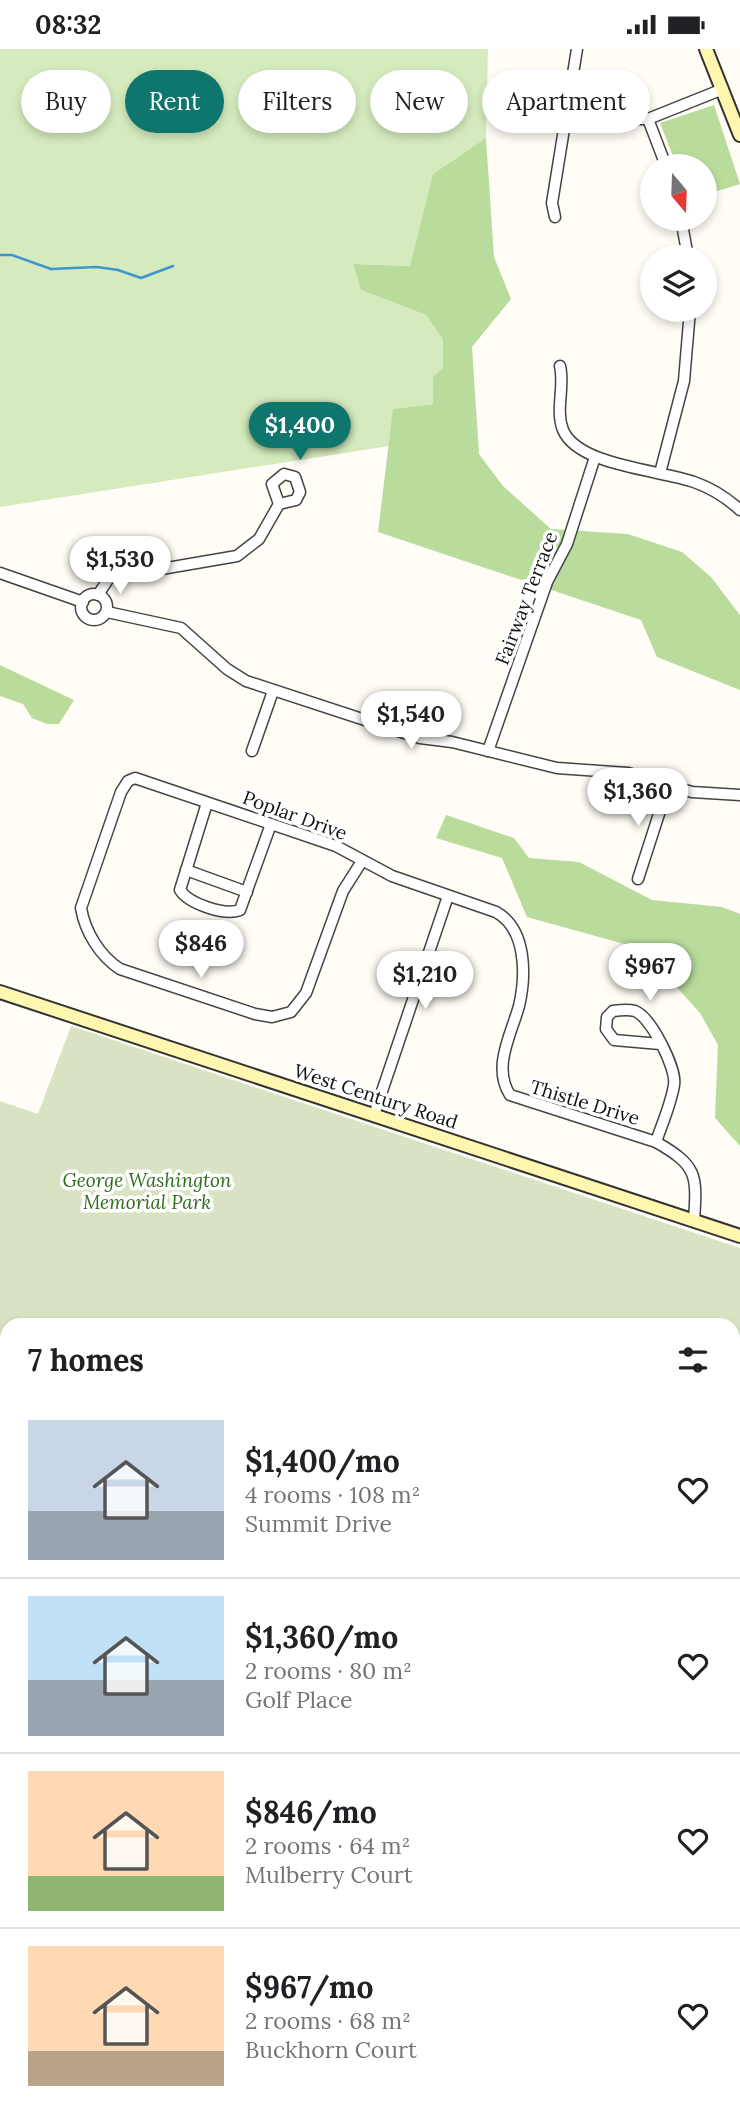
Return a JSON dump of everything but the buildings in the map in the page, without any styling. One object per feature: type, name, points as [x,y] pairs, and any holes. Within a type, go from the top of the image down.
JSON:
[{"type":"main road","points":[[706,49],[740,135]]},
{"type":"main road","name":"West Century Road","points":[[0,992],[740,1236]]},
{"type":"street","points":[[574,70],[577,49]]},
{"type":"street","points":[[650,118],[723,89]]},
{"type":"street","points":[[650,124],[661,154]]},
{"type":"street","points":[[555,217],[552,203],[564,133]]},
{"type":"street","points":[[660,473],[684,381],[689,322]]},
{"type":"street","points":[[560,366],[563,380],[560,414],[563,431],[574,445],[596,457],[710,489],[740,510]]},
{"type":"street","name":"Fairway Terrace","points":[[488,751],[547,582],[567,544],[596,457]]},
{"type":"street","points":[[98,595],[109,578],[237,556],[259,539],[279,505]]},
{"type":"street","points":[[0,573],[83,602]]},
{"type":"street","points":[[90,595],[98,595],[106,601],[107,612],[100,619],[90,620],[82,613],[83,602],[90,595]]},
{"type":"street","points":[[107,612],[181,628],[235,675],[273,691],[420,738],[556,768],[628,773],[668,786],[714,795],[740,795]]},
{"type":"street","points":[[252,751],[273,691]]},
{"type":"street","name":"Poplar Drive","points":[[362,861],[343,891],[300,1003],[291,1013],[281,1016],[255,1014],[120,969],[106,958],[85,928],[80,908],[124,785],[135,778],[336,846],[392,876],[507,918],[516,930],[522,953]]},
{"type":"street","points":[[638,879],[668,786]]},
{"type":"street","points":[[208,803],[180,890],[186,898],[232,913],[240,910],[271,824]]},
{"type":"street","points":[[186,870],[247,892]]},
{"type":"street","points":[[374,1115],[448,897]]},
{"type":"street","name":"Thistle Drive","points":[[522,953],[519,1003],[502,1072],[504,1086],[510,1095],[656,1142],[684,1159],[694,1172],[697,1189],[694,1221]]},
{"type":"street","points":[[656,1142],[674,1084],[674,1072],[660,1044],[643,1016],[634,1011],[613,1011],[607,1017],[606,1029],[614,1040],[660,1044]]},
{"type":"green space","points":[[0,49],[488,49],[488,70],[482,70],[482,133],[486,133],[486,138],[433,174],[410,266],[353,264],[361,290],[426,315],[443,338],[443,368],[433,378],[433,404],[394,409],[389,446],[0,507]]},
{"type":"green space","points":[[714,105],[740,184],[718,191],[718,154],[672,154],[660,123]]},
{"type":"green space","points":[[486,138],[494,257],[511,299],[472,347],[479,454],[503,486],[551,529],[628,534],[682,552],[711,577],[740,615],[740,690],[657,657],[641,620],[378,532],[393,409],[433,404],[433,377],[443,368],[443,339],[426,315],[361,290],[353,264],[410,266],[433,174]]},
{"type":"green space","points":[[0,665],[74,700],[59,724],[47,724],[32,718],[23,704],[0,696]]},
{"type":"green space","points":[[446,815],[514,838],[529,858],[579,862],[652,900],[722,907],[740,914],[740,1146],[715,1118],[718,1045],[700,1013],[642,949],[527,917],[502,858],[436,838]]},
{"type":"green space","name":"George Washington Memorial Park","points":[[71,1026],[740,1248],[740,1318],[0,1318],[0,1101],[38,1114]]},
{"type":"waterway","points":[[0,255],[12,255],[51,269],[97,267],[118,270],[141,278],[173,266]]}]
